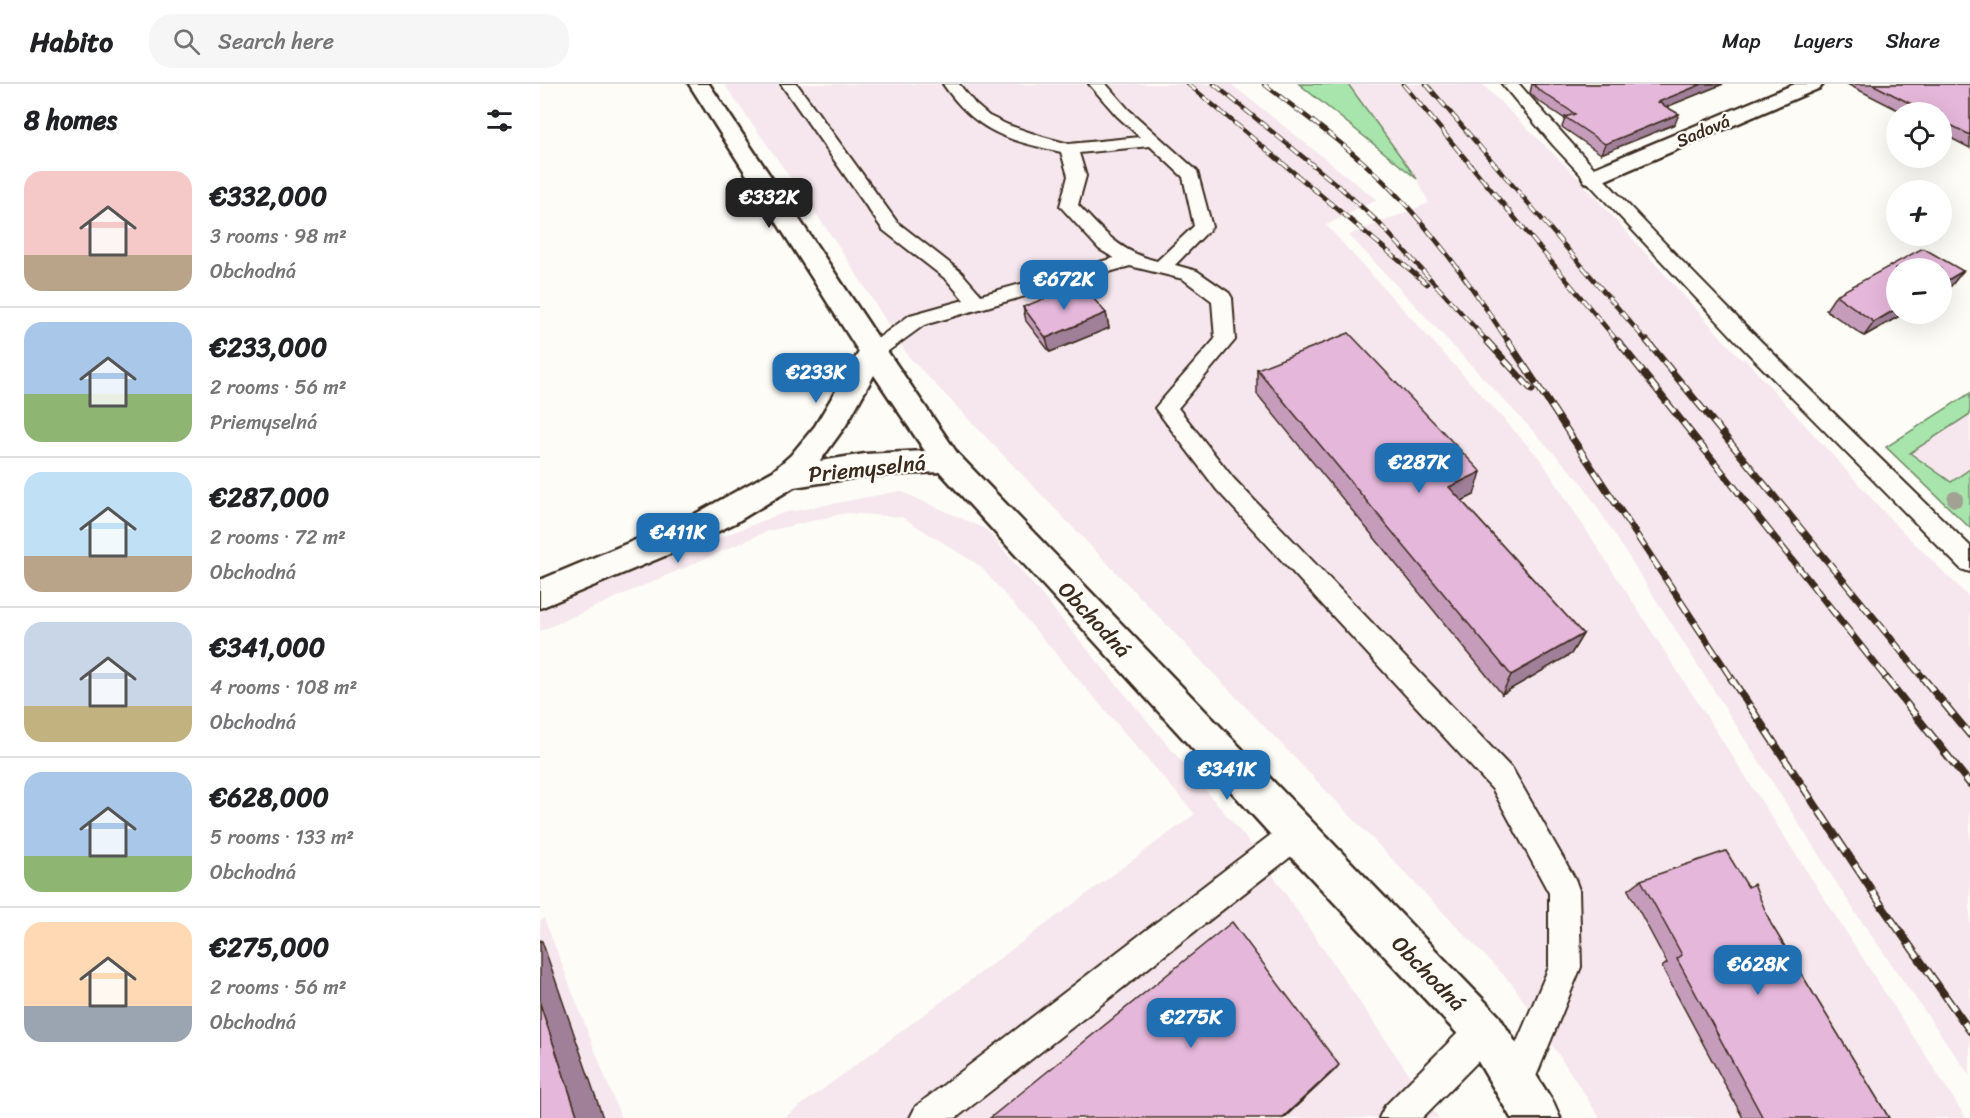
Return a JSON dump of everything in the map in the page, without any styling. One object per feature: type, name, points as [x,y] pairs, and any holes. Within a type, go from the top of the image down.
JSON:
[{"type":"street","name":"Obchodná","points":[[699,84],[873,352],[947,461],[1296,834],[1484,1030],[1537,1118]]},
{"type":"street","name":"Sadová","points":[[1593,177],[1813,84]]},
{"type":"street","name":"Priemyselná","points":[[540,594],[665,542],[728,512],[787,477],[811,451],[848,401],[873,352]]},
{"type":"street","name":"Priemyselná","points":[[787,477],[866,465],[947,461]]},
{"type":"lane","points":[[789,84],[890,226],[954,276],[977,303]]},
{"type":"lane","points":[[951,84],[961,98],[983,119],[1043,144],[1069,149],[1154,141]]},
{"type":"lane","points":[[1097,84],[1123,113],[1191,175],[1203,227],[1161,268]]},
{"type":"lane","points":[[1510,84],[1593,177],[1747,340],[1970,562]]},
{"type":"lane","points":[[1069,149],[1077,176],[1069,206],[1106,245],[1130,260],[1190,275],[1222,298],[1225,340],[1166,408],[1225,484],[1503,780],[1564,890],[1565,967],[1516,1084]]},
{"type":"lane","points":[[873,352],[917,320],[1130,260]]},
{"type":"lane","points":[[928,1118],[1296,834]]},
{"type":"lane","points":[[1397,1118],[1484,1030]]},
{"type":"shaded area","points":[[724,84],[1231,84],[1377,200],[1326,225],[1541,460],[1966,1118],[1600,1118],[1513,985],[908,356],[838,245]]},
{"type":"shaded area","points":[[1348,84],[1482,84],[1578,178],[1741,359],[1745,359],[1894,523],[1970,598],[1970,1076],[1857,915],[1581,482],[1349,235],[1429,203],[1417,179]]},
{"type":"shaded area","points":[[1970,393],[1970,528],[1886,447]]},
{"type":"shaded area","points":[[900,491],[986,529],[1255,849],[1439,1118],[784,1118],[1195,814],[980,566],[902,517],[846,513],[768,531],[540,631],[540,611],[669,557],[783,513]]},
{"type":"shaded area","points":[[544,918],[621,1118],[540,1118],[540,921]]},
{"type":"green space","points":[[1299,84],[1348,84],[1417,179]]},
{"type":"green space","points":[[1970,393],[1970,414],[1910,453],[1951,482],[1970,469],[1970,528],[1886,447]]},
{"type":"building","points":[[1533,84],[1702,84],[1658,102],[1679,114],[1605,144],[1565,117],[1575,114]]},
{"type":"building","points":[[1872,84],[1970,84],[1970,135],[1952,126],[1952,102],[1907,102]]},
{"type":"building","points":[[1923,248],[1940,258],[1904,258]]},
{"type":"building","points":[[1952,265],[1963,271],[1952,278]]},
{"type":"building","points":[[1886,268],[1886,315],[1874,322],[1836,295]]},
{"type":"building","points":[[1081,284],[1106,313],[1046,338],[1023,307]]},
{"type":"building","points":[[1349,333],[1481,472],[1449,487],[1583,634],[1511,675],[1257,369]]},
{"type":"building","points":[[1726,851],[1748,887],[1754,884],[1771,924],[1889,1118],[1763,1118],[1677,959],[1682,955],[1641,880]]},
{"type":"building","points":[[1232,922],[1339,1065],[1282,1118],[990,1118]]},
{"type":"building","points":[[540,1004],[578,1118],[540,1118]]},
{"type":"railway","points":[[1188,84],[1427,284]]},
{"type":"railway","points":[[1214,84],[1342,189],[1379,223],[1489,343]]},
{"type":"railway","points":[[1264,84],[1353,153],[1406,205],[1443,249],[1509,343]]},
{"type":"railway","points":[[1403,84],[1619,343]]},
{"type":"railway","points":[[1426,84],[1648,343]]},
{"type":"railway","points":[[1487,341],[1532,390]]},
{"type":"railway","points":[[1508,341],[1732,679]]},
{"type":"railway","points":[[1618,341],[1887,679]]},
{"type":"railway","points":[[1647,341],[1924,679]]},
{"type":"railway","points":[[1731,678],[1884,909],[1970,1031]]},
{"type":"railway","points":[[1886,678],[1970,784]]},
{"type":"railway","points":[[1923,678],[1970,735]]}]
